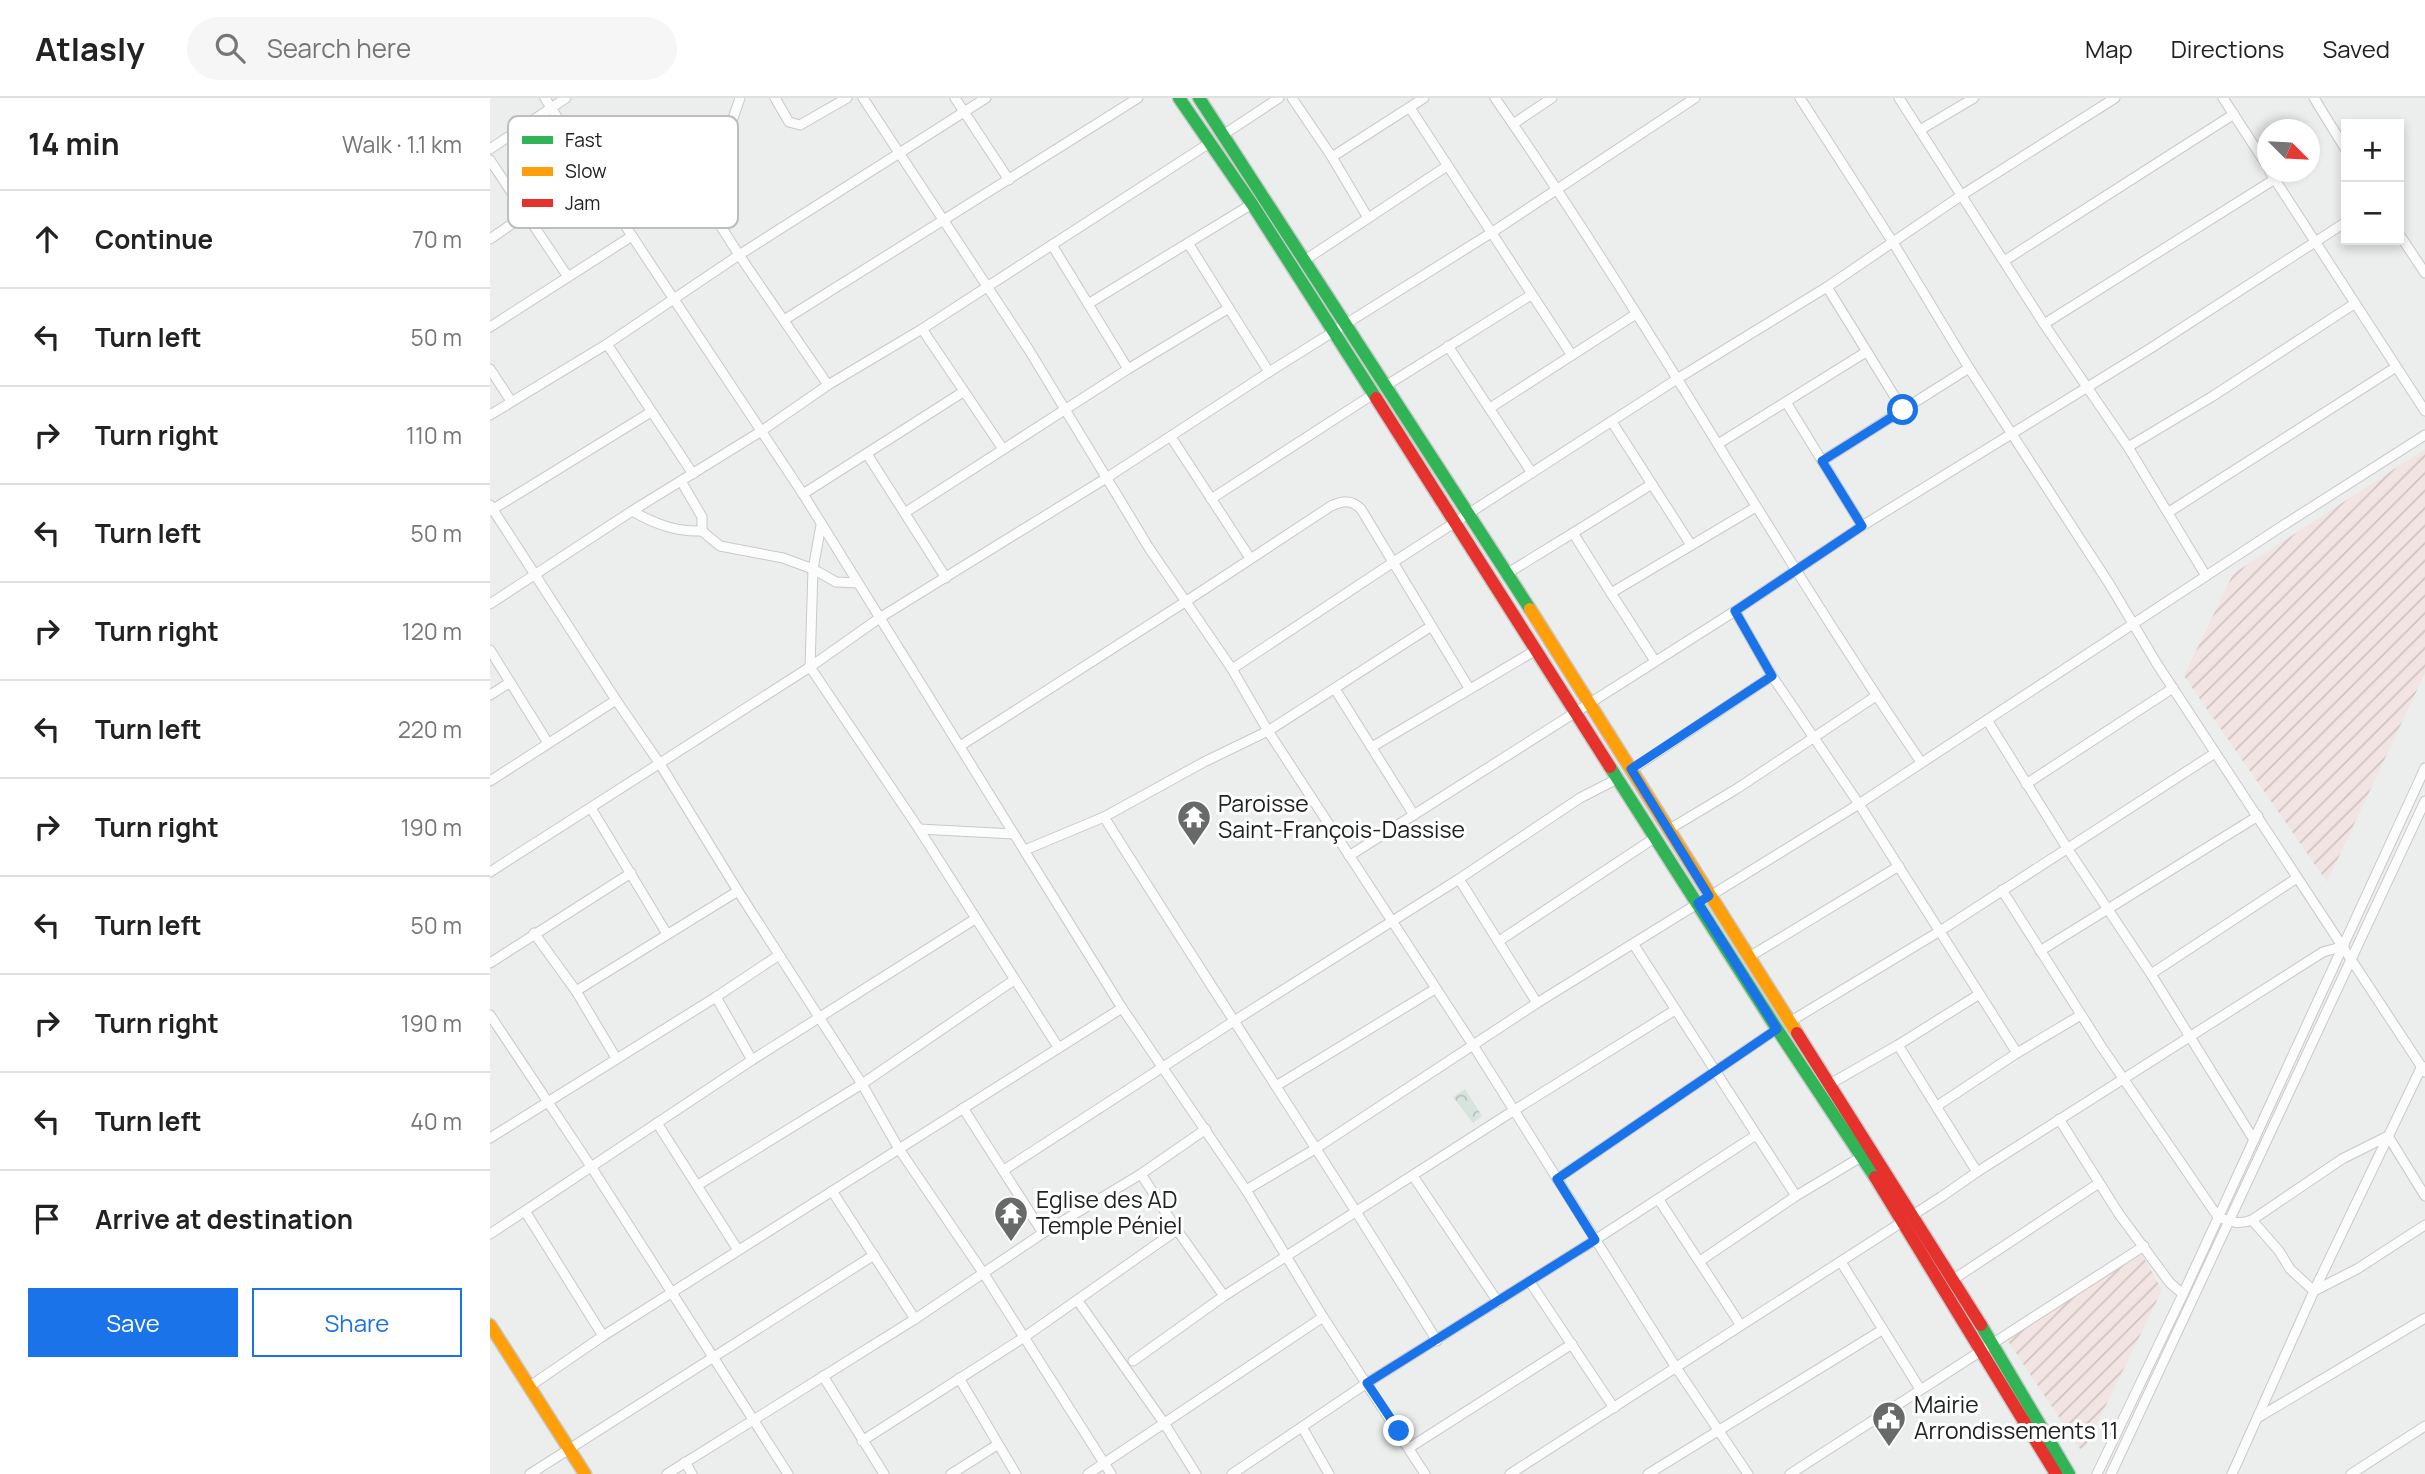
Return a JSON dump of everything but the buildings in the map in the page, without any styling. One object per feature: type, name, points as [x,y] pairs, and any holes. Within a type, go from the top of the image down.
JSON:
[{"type":"main road","points":[[1179,98],[1217,138],[1347,323],[1631,769],[1668,830],[1703,900],[1777,1029],[1861,1157],[1954,1279],[1986,1348],[2069,1474]]},
{"type":"main road","points":[[1199,98],[1252,204],[1454,525],[1656,837],[1749,957],[1791,1021],[1986,1348],[2056,1474]]},
{"type":"main road","points":[[490,1325],[586,1474]]},
{"type":"street","points":[[545,98],[557,116]]},
{"type":"street","points":[[538,116],[566,98]]},
{"type":"street","points":[[734,116],[740,98]]},
{"type":"street","points":[[775,98],[789,122],[800,125],[847,98]]},
{"type":"street","points":[[863,98],[1066,409],[1149,548],[1232,669],[1268,731],[1473,1045],[1675,1366],[1748,1474]]},
{"type":"street","points":[[955,98],[1009,180]]},
{"type":"street","points":[[490,415],[607,344],[739,255],[986,98]]},
{"type":"street","points":[[784,320],[1138,98]]},
{"type":"street","points":[[490,604],[1279,98]]},
{"type":"street","points":[[1292,98],[1332,157],[1368,218]]},
{"type":"street","points":[[1332,157],[1424,98]]},
{"type":"street","points":[[1495,98],[1636,314],[1876,696],[1921,762]]},
{"type":"street","points":[[1513,124],[1552,98]]},
{"type":"street","points":[[492,867],[591,808],[810,667],[881,617],[1108,477],[1491,233],[1695,98]]},
{"type":"street","points":[[1800,98],[2173,688],[2423,1069],[2314,1291],[2232,1474]]},
{"type":"street","points":[[1899,98],[2169,512],[2206,576]]},
{"type":"street","points":[[1920,130],[1974,98]]},
{"type":"street","points":[[1232,669],[1677,379],[1828,287],[1962,195],[2115,98]]},
{"type":"street","points":[[2223,98],[2257,151]]},
{"type":"street","points":[[2314,98],[2341,142]]},
{"type":"street","points":[[1410,108],[1571,354]]},
{"type":"street","points":[[2004,261],[2234,114]]},
{"type":"street","points":[[490,149],[508,137]]},
{"type":"street","points":[[490,160],[508,188]]},
{"type":"street","points":[[1304,260],[1447,166]]},
{"type":"street","points":[[2044,324],[2257,182]]},
{"type":"street","points":[[2277,182],[2425,411]]},
{"type":"street","points":[[1088,304],[1252,204]]},
{"type":"street","points":[[1349,856],[1735,611],[1862,526],[2087,388],[2341,226]]},
{"type":"street","points":[[490,239],[508,227]]},
{"type":"street","points":[[534,228],[568,277]]},
{"type":"street","points":[[627,228],[803,494],[1122,1008],[1246,1190],[1324,1317],[1426,1474]]},
{"type":"street","points":[[723,228],[828,385]]},
{"type":"street","points":[[490,327],[632,236]]},
{"type":"street","points":[[2404,242],[2425,273]]},
{"type":"street","points":[[1188,243],[1269,372]]},
{"type":"street","points":[[1052,245],[1128,369]]},
{"type":"street","points":[[1828,287],[1903,410]]},
{"type":"street","points":[[1387,385],[1531,295]]},
{"type":"street","points":[[2127,447],[2213,396],[2354,304]]},
{"type":"street","points":[[906,512],[1128,369],[1229,308]]},
{"type":"street","points":[[1490,408],[1636,314]]},
{"type":"street","points":[[922,329],[1003,449]]},
{"type":"street","points":[[607,344],[694,474]]},
{"type":"street","points":[[1448,346],[1532,472]]},
{"type":"street","points":[[1718,444],[1866,352]]},
{"type":"street","points":[[2169,512],[2396,367]]},
{"type":"street","points":[[1822,461],[1969,368]]},
{"type":"street","points":[[490,369],[511,401]]},
{"type":"street","points":[[803,494],[963,392]]},
{"type":"street","points":[[1211,499],[1372,395]]},
{"type":"street","points":[[1786,402],[1862,526]]},
{"type":"street","points":[[651,412],[491,508],[660,764],[862,1084],[899,1149],[984,1274],[1111,1474]]},
{"type":"street","points":[[1612,422],[1691,545]]},
{"type":"street","points":[[1246,1190],[1315,1149],[1537,1003],[1859,804],[2425,435]]},
{"type":"street","points":[[1171,436],[1250,558]]},
{"type":"street","points":[[867,454],[946,578]]},
{"type":"street","points":[[681,481],[702,517],[702,531]]},
{"type":"street","points":[[1508,573],[1652,484]]},
{"type":"street","points":[[960,746],[1331,506],[1349,501],[1361,509],[1469,688]]},
{"type":"street","points":[[1611,593],[1756,507]]},
{"type":"street","points":[[632,511],[681,532],[702,531],[720,546],[783,558],[813,569],[836,582],[858,583]]},
{"type":"street","points":[[821,525],[813,569],[810,667],[919,829],[1058,1047]]},
{"type":"street","points":[[1573,533],[1655,661]]},
{"type":"street","points":[[1735,611],[1772,676],[1859,804],[2017,1053]]},
{"type":"street","points":[[1025,850],[1104,817],[1204,762],[1268,731],[1430,627]]},
{"type":"street","points":[[490,650],[548,743]]},
{"type":"street","points":[[1372,747],[1536,650]]},
{"type":"street","points":[[1631,769],[1772,676]]},
{"type":"street","points":[[490,695],[509,683]]},
{"type":"street","points":[[2026,784],[2173,688]]},
{"type":"street","points":[[1335,689],[1414,814]]},
{"type":"street","points":[[1668,830],[1876,696]]},
{"type":"street","points":[[490,781],[616,700]]},
{"type":"street","points":[[1987,720],[2067,848],[2151,974],[2254,1140]]},
{"type":"street","points":[[1791,1021],[1940,931],[2215,753]]},
{"type":"street","points":[[2097,1474],[2183,1294],[2425,768]]},
{"type":"street","points":[[1004,1170],[1459,880],[1580,799],[1619,778]]},
{"type":"street","points":[[2111,1474],[2425,800]]},
{"type":"street","points":[[591,808],[667,934]]},
{"type":"street","points":[[2040,951],[2258,816]]},
{"type":"street","points":[[1104,817],[1358,1212],[1437,1341]]},
{"type":"street","points":[[919,829],[1014,834]]},
{"type":"street","points":[[1499,941],[1656,837]]},
{"type":"street","points":[[1749,957],[1899,866]]},
{"type":"street","points":[[490,963],[631,873]]},
{"type":"street","points":[[2151,974],[2297,878]]},
{"type":"street","points":[[1459,880],[1537,1003]]},
{"type":"street","points":[[2002,890],[2081,1015],[2218,1216],[2242,1224],[2252,1220],[2342,1159],[2388,1136]]},
{"type":"street","points":[[576,991],[738,891]]},
{"type":"street","points":[[490,1234],[752,1060],[975,919]]},
{"type":"street","points":[[534,933],[576,991],[617,1058]]},
{"type":"street","points":[[1634,945],[1796,1196]]},
{"type":"street","points":[[1516,1472],[1675,1366],[1841,1262],[2059,1119],[2323,952],[2344,946]]},
{"type":"street","points":[[490,1138],[779,955]]},
{"type":"street","points":[[698,1185],[862,1084],[1014,980]]},
{"type":"street","points":[[1276,1086],[1435,989]]},
{"type":"street","points":[[1830,1084],[1978,995]]},
{"type":"street","points":[[716,997],[752,1060]]},
{"type":"street","points":[[530,1386],[603,1336],[1122,1008]]},
{"type":"street","points":[[1133,1361],[1224,1296],[1675,1010]]},
{"type":"street","points":[[490,1015],[592,1168],[788,1474]]},
{"type":"street","points":[[1937,1106],[2081,1015]]},
{"type":"street","points":[[1557,1179],[1777,1029]]},
{"type":"street","points":[[1898,1045],[1977,1172]]},
{"type":"street","points":[[963,1108],[1043,1233]]},
{"type":"street","points":[[2059,1119],[2099,1183],[2170,1283],[2183,1294]]},
{"type":"street","points":[[657,1123],[738,1250]]},
{"type":"street","points":[[667,1474],[915,1319],[1043,1233],[1141,1174],[1206,1129]]},
{"type":"street","points":[[1232,1474],[1367,1383],[1659,1200],[1756,1135]]},
{"type":"street","points":[[2388,1136],[2425,1196]]},
{"type":"street","points":[[1700,1261],[1796,1196],[1861,1157]]},
{"type":"street","points":[[1141,1174],[1224,1296]]},
{"type":"street","points":[[1413,1176],[1498,1302]]},
{"type":"street","points":[[1954,1279],[2099,1183]]},
{"type":"street","points":[[832,1191],[915,1319]]},
{"type":"street","points":[[1659,1200],[1740,1324]]},
{"type":"street","points":[[525,1211],[603,1336]]},
{"type":"street","points":[[2252,1220],[2279,1251],[2290,1269],[2314,1291]]},
{"type":"street","points":[[2314,1291],[2357,1269],[2425,1225]]},
{"type":"street","points":[[862,1441],[1024,1338],[1177,1230]]},
{"type":"street","points":[[1790,1474],[2144,1246]]},
{"type":"street","points":[[530,1474],[874,1255]]},
{"type":"street","points":[[1841,1262],[1920,1389]]},
{"type":"street","points":[[1530,1282],[1614,1408]]},
{"type":"street","points":[[1079,1301],[1196,1474]]},
{"type":"street","points":[[1088,1474],[1324,1317]]},
{"type":"street","points":[[2257,1418],[2425,1318]]},
{"type":"street","points":[[1648,1474],[1882,1330]]},
{"type":"street","points":[[1409,1447],[1572,1345]]},
{"type":"street","points":[[822,1376],[884,1474]]},
{"type":"street","points":[[959,1378],[1016,1474]]},
{"type":"street","points":[[2351,1474],[2425,1426]]},
{"type":"street","points":[[1302,1427],[1329,1474]]},
{"type":"street","points":[[951,1474],[997,1444]]},
{"type":"street","points":[[685,1462],[692,1474]]},
{"type":"street","points":[[2368,1463],[2375,1474]]},
{"type":"shaded area","points":[[2425,449],[2425,673],[2327,882],[2184,676],[2233,574]]},
{"type":"shaded area","points":[[2141,1253],[2162,1290],[2086,1446],[2080,1449],[2006,1338]]},
{"type":"green space","points":[[1465,1089],[1482,1116],[1473,1123],[1453,1097]]},
{"type":"traffic: fast","points":[[1179,98],[1252,204],[1376,398]]},
{"type":"traffic: fast","points":[[1199,98],[1530,609]]},
{"type":"traffic: fast","points":[[1610,767],[1875,1177]]},
{"type":"traffic: fast","points":[[1981,1325],[2069,1474]]},
{"type":"traffic: slow","points":[[1530,609],[1797,1033]]},
{"type":"traffic: slow","points":[[490,1325],[585,1474]]},
{"type":"traffic: jam","points":[[1376,398],[1610,767]]},
{"type":"traffic: jam","points":[[1797,1033],[1981,1325]]},
{"type":"traffic: jam","points":[[1875,1177],[2056,1474]]},
{"type":"place","name":"Paroisse Saint-François-Dassise","points":[[1194,847]]},
{"type":"place","name":"Eglise des AD Temple Péniel","points":[[1011,1243]]},
{"type":"place","name":"Mairie Arrondissements 11","points":[[1889,1448]]},
{"type":"route","points":[[1399,1431],[1367,1383],[1595,1240],[1557,1179],[1777,1029],[1698,903],[1709,896],[1631,769],[1772,676],[1735,611],[1862,526],[1822,461],[1903,410]]}]
